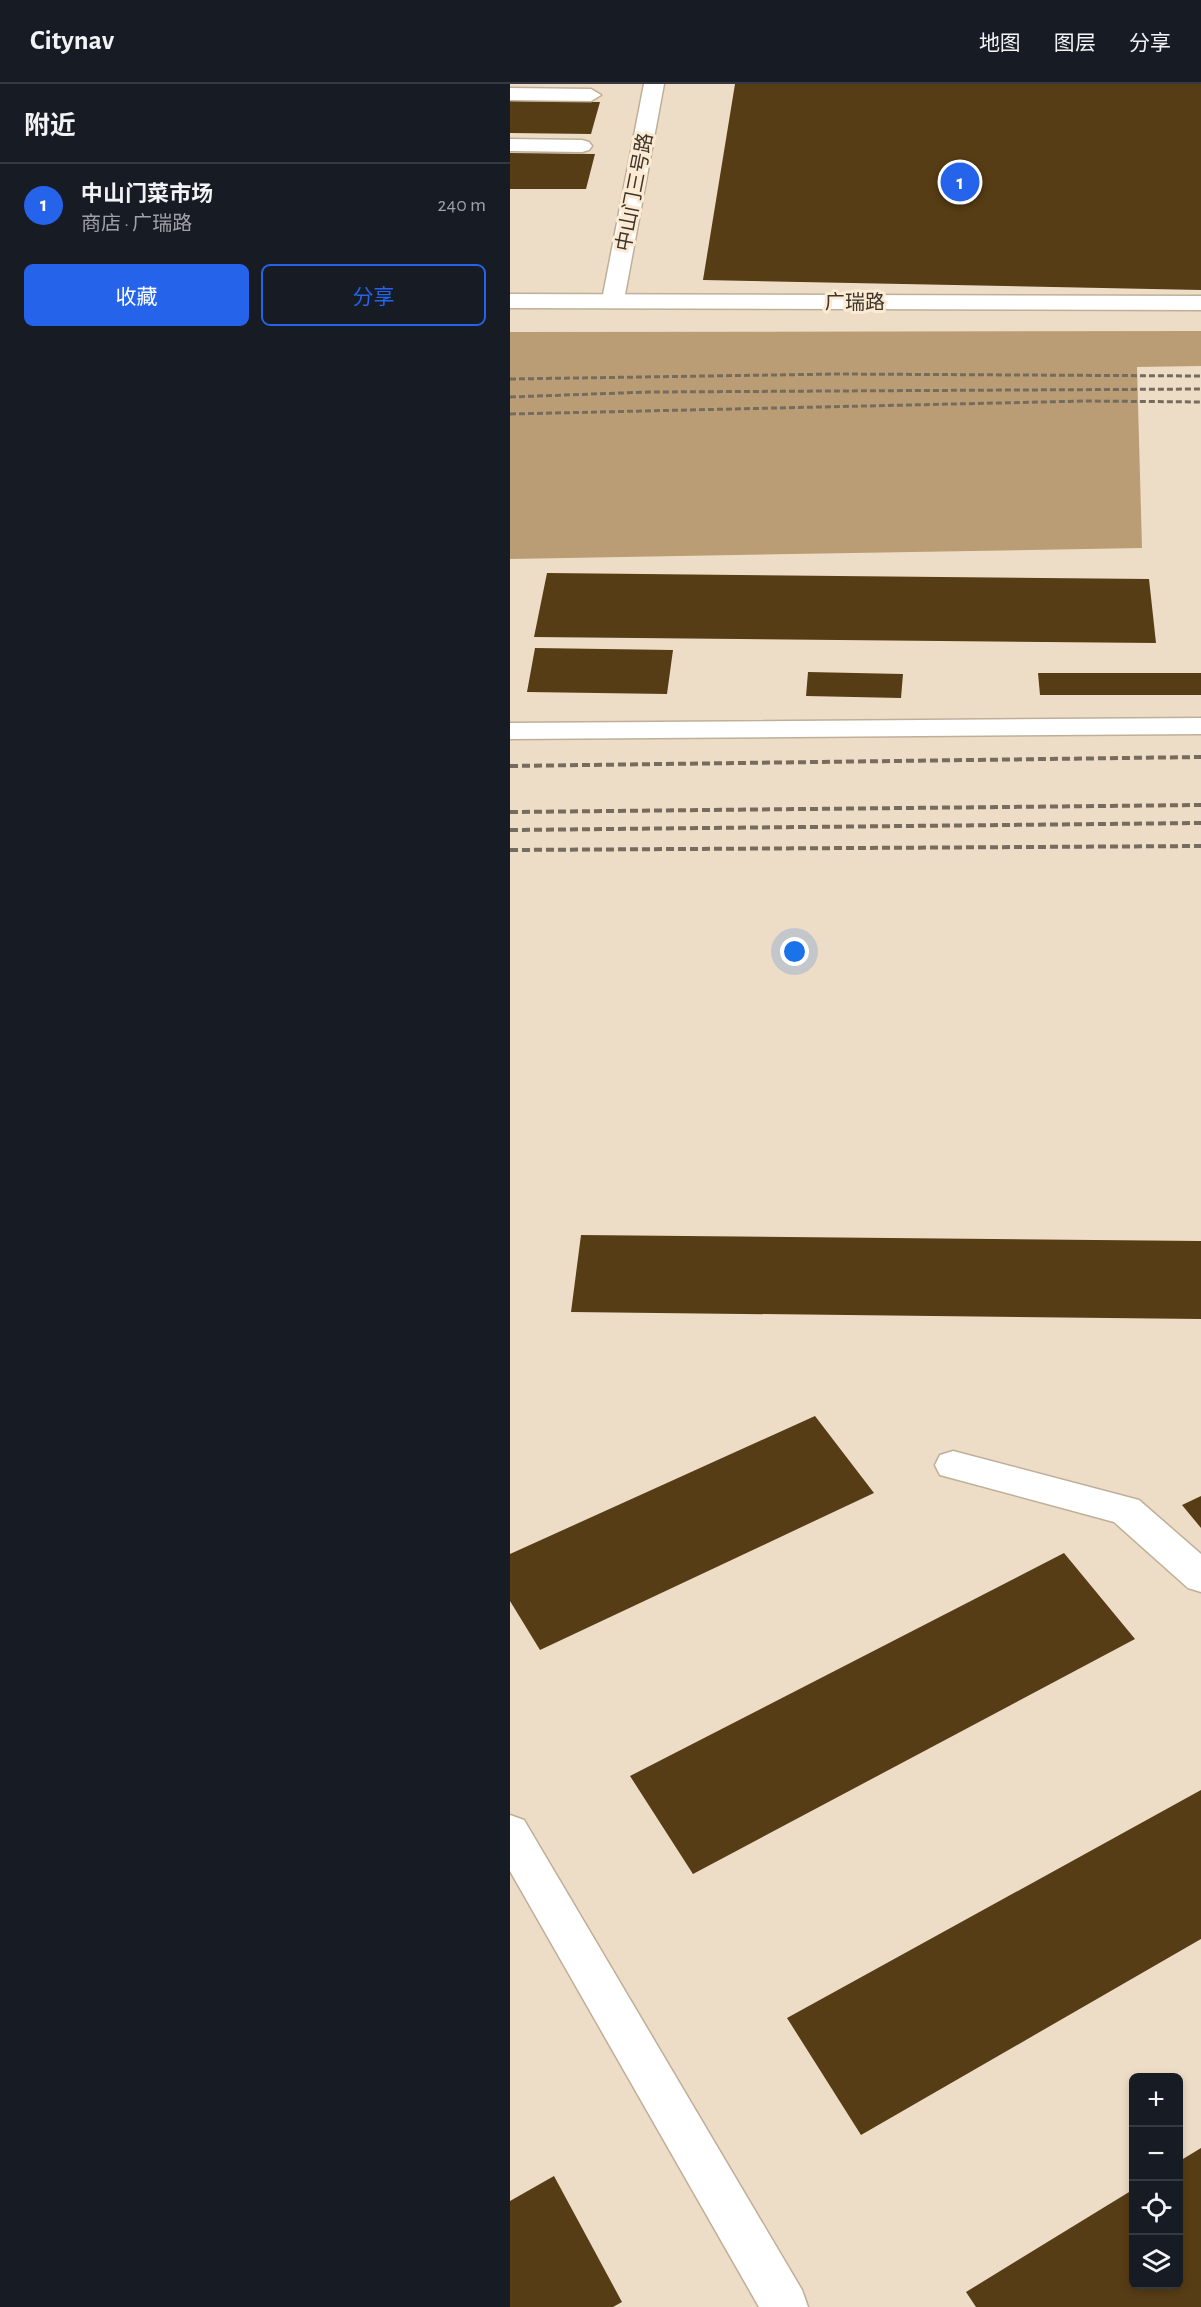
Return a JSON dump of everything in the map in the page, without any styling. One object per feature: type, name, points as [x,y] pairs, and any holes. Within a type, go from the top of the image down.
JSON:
[{"type":"street","name":"中山门三号路","points":[[614,300],[654,84]]},
{"type":"street","points":[[510,94],[591,95]]},
{"type":"street","points":[[510,145],[582,146]]},
{"type":"street","name":"广瑞路","points":[[510,301],[1201,303]]},
{"type":"street","points":[[510,730],[1201,726]]},
{"type":"street","points":[[953,1465],[1126,1510],[1201,1577]]},
{"type":"street","points":[[510,1833],[786,2307]]},
{"type":"shaded area","points":[[1201,331],[1201,366],[1137,367],[1142,548],[510,559],[510,332]]},
{"type":"building","points":[[735,84],[1201,84],[1201,290],[703,280]]},
{"type":"building","points":[[510,101],[600,102],[591,134],[510,133]]},
{"type":"building","points":[[510,153],[595,154],[586,189],[510,189]]},
{"type":"building","points":[[547,573],[1149,579],[1156,643],[534,637]]},
{"type":"building","points":[[535,648],[673,650],[667,694],[527,692]]},
{"type":"building","points":[[808,672],[903,674],[901,698],[806,696]]},
{"type":"building","points":[[1038,673],[1201,673],[1201,695],[1040,695]]},
{"type":"building","points":[[581,1235],[1201,1241],[1201,1319],[571,1312]]},
{"type":"building","points":[[815,1416],[874,1493],[540,1650],[510,1601],[510,1554]]},
{"type":"building","points":[[1201,1496],[1201,1528],[1182,1505]]},
{"type":"building","points":[[1064,1553],[1135,1639],[693,1874],[630,1776]]},
{"type":"building","points":[[1201,1790],[1201,1939],[861,2135],[787,2018]]},
{"type":"building","points":[[1201,2148],[1201,2307],[976,2307],[966,2292],[1129,2192],[1129,2289],[1183,2289],[1183,2159]]},
{"type":"building","points":[[554,2176],[622,2302],[613,2307],[510,2307],[510,2201]]},
{"type":"railway","points":[[510,379],[838,374],[1201,376]]},
{"type":"railway","points":[[510,397],[649,392],[1201,389]]},
{"type":"railway","points":[[510,414],[1086,401],[1201,402]]},
{"type":"railway","points":[[510,766],[1201,757]]},
{"type":"railway","points":[[510,812],[1201,805]]},
{"type":"railway","points":[[510,830],[1201,823]]},
{"type":"railway","points":[[510,850],[1201,846]]},
{"type":"place","name":"中山门菜市场","points":[[960,182]]}]
